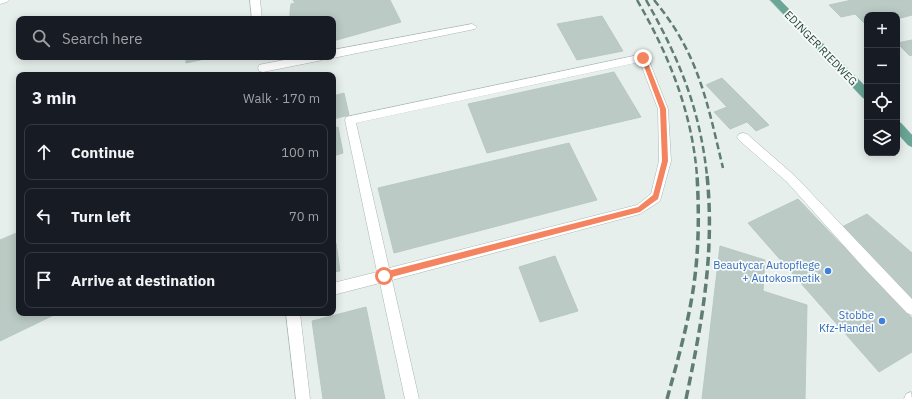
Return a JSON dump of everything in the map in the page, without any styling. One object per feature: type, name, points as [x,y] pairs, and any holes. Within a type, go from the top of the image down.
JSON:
[{"type":"main road","name":"EDINGER RIEDWEG","points":[[775,0],[864,93]]},
{"type":"main road","points":[[900,127],[912,136]]},
{"type":"main road","points":[[900,128],[912,142]]},
{"type":"street","points":[[0,1],[4,0]]},
{"type":"street","points":[[255,0],[257,16]]},
{"type":"street","points":[[336,53],[472,27]]},
{"type":"street","points":[[336,288],[384,276],[640,209],[656,197],[665,161],[663,109],[643,58],[350,120],[384,276],[412,399]]},
{"type":"street","points":[[262,60],[264,71],[306,60]]},
{"type":"street","points":[[743,137],[791,179],[869,264],[912,308]]},
{"type":"street","points":[[293,316],[303,399]]},
{"type":"building","points":[[293,0],[390,0],[401,22],[336,40],[336,16],[290,16],[291,4],[295,3]]},
{"type":"building","points":[[852,0],[912,0],[912,15],[900,18],[900,12],[864,12],[864,23],[855,14],[841,17],[829,5]]},
{"type":"building","points":[[602,16],[623,51],[577,60],[557,24]]},
{"type":"building","points":[[912,40],[912,55],[910,56],[900,46],[900,42]]},
{"type":"building","points":[[186,60],[200,60],[186,63]]},
{"type":"building","points":[[614,72],[641,117],[487,153],[468,104]]},
{"type":"building","points":[[722,78],[769,125],[756,131],[747,122],[730,129],[714,112],[727,107],[706,85]]},
{"type":"building","points":[[344,93],[349,115],[336,118],[336,95]]},
{"type":"building","points":[[336,127],[338,127],[343,153],[336,155]]},
{"type":"building","points":[[569,143],[597,200],[394,253],[378,188]]},
{"type":"building","name":"Beautycar Autopflege + Autokosmetik","points":[[798,199],[912,318],[912,352],[879,372],[748,223]]},
{"type":"building","points":[[867,214],[912,253],[912,299],[842,227]]},
{"type":"building","points":[[16,233],[16,316],[52,316],[0,341],[0,240]]},
{"type":"building","points":[[336,243],[340,271],[336,272]]},
{"type":"building","points":[[720,246],[765,260],[763,291],[807,305],[805,399],[702,399]]},
{"type":"building","points":[[555,256],[578,311],[540,322],[519,267]]},
{"type":"building","points":[[366,307],[385,399],[323,399],[312,321]]},
{"type":"railway","points":[[637,0],[669,63],[677,85],[690,129],[697,176]]},
{"type":"railway","points":[[646,0],[658,21],[686,85],[699,128],[707,176]]},
{"type":"railway","points":[[654,0],[682,40],[691,59],[706,100],[723,168]]},
{"type":"railway","points":[[667,399],[687,323],[693,292],[698,226],[697,175]]},
{"type":"railway","points":[[686,399],[706,288],[709,232],[707,175]]},
{"type":"place","name":"Beautycar Autopflege + Autokosmetik","points":[[828,271]]},
{"type":"place","name":"Stobbe Kfz-Handel","points":[[882,321]]},
{"type":"route","points":[[384,276],[640,209],[656,197],[665,161],[663,109],[643,58]]}]
